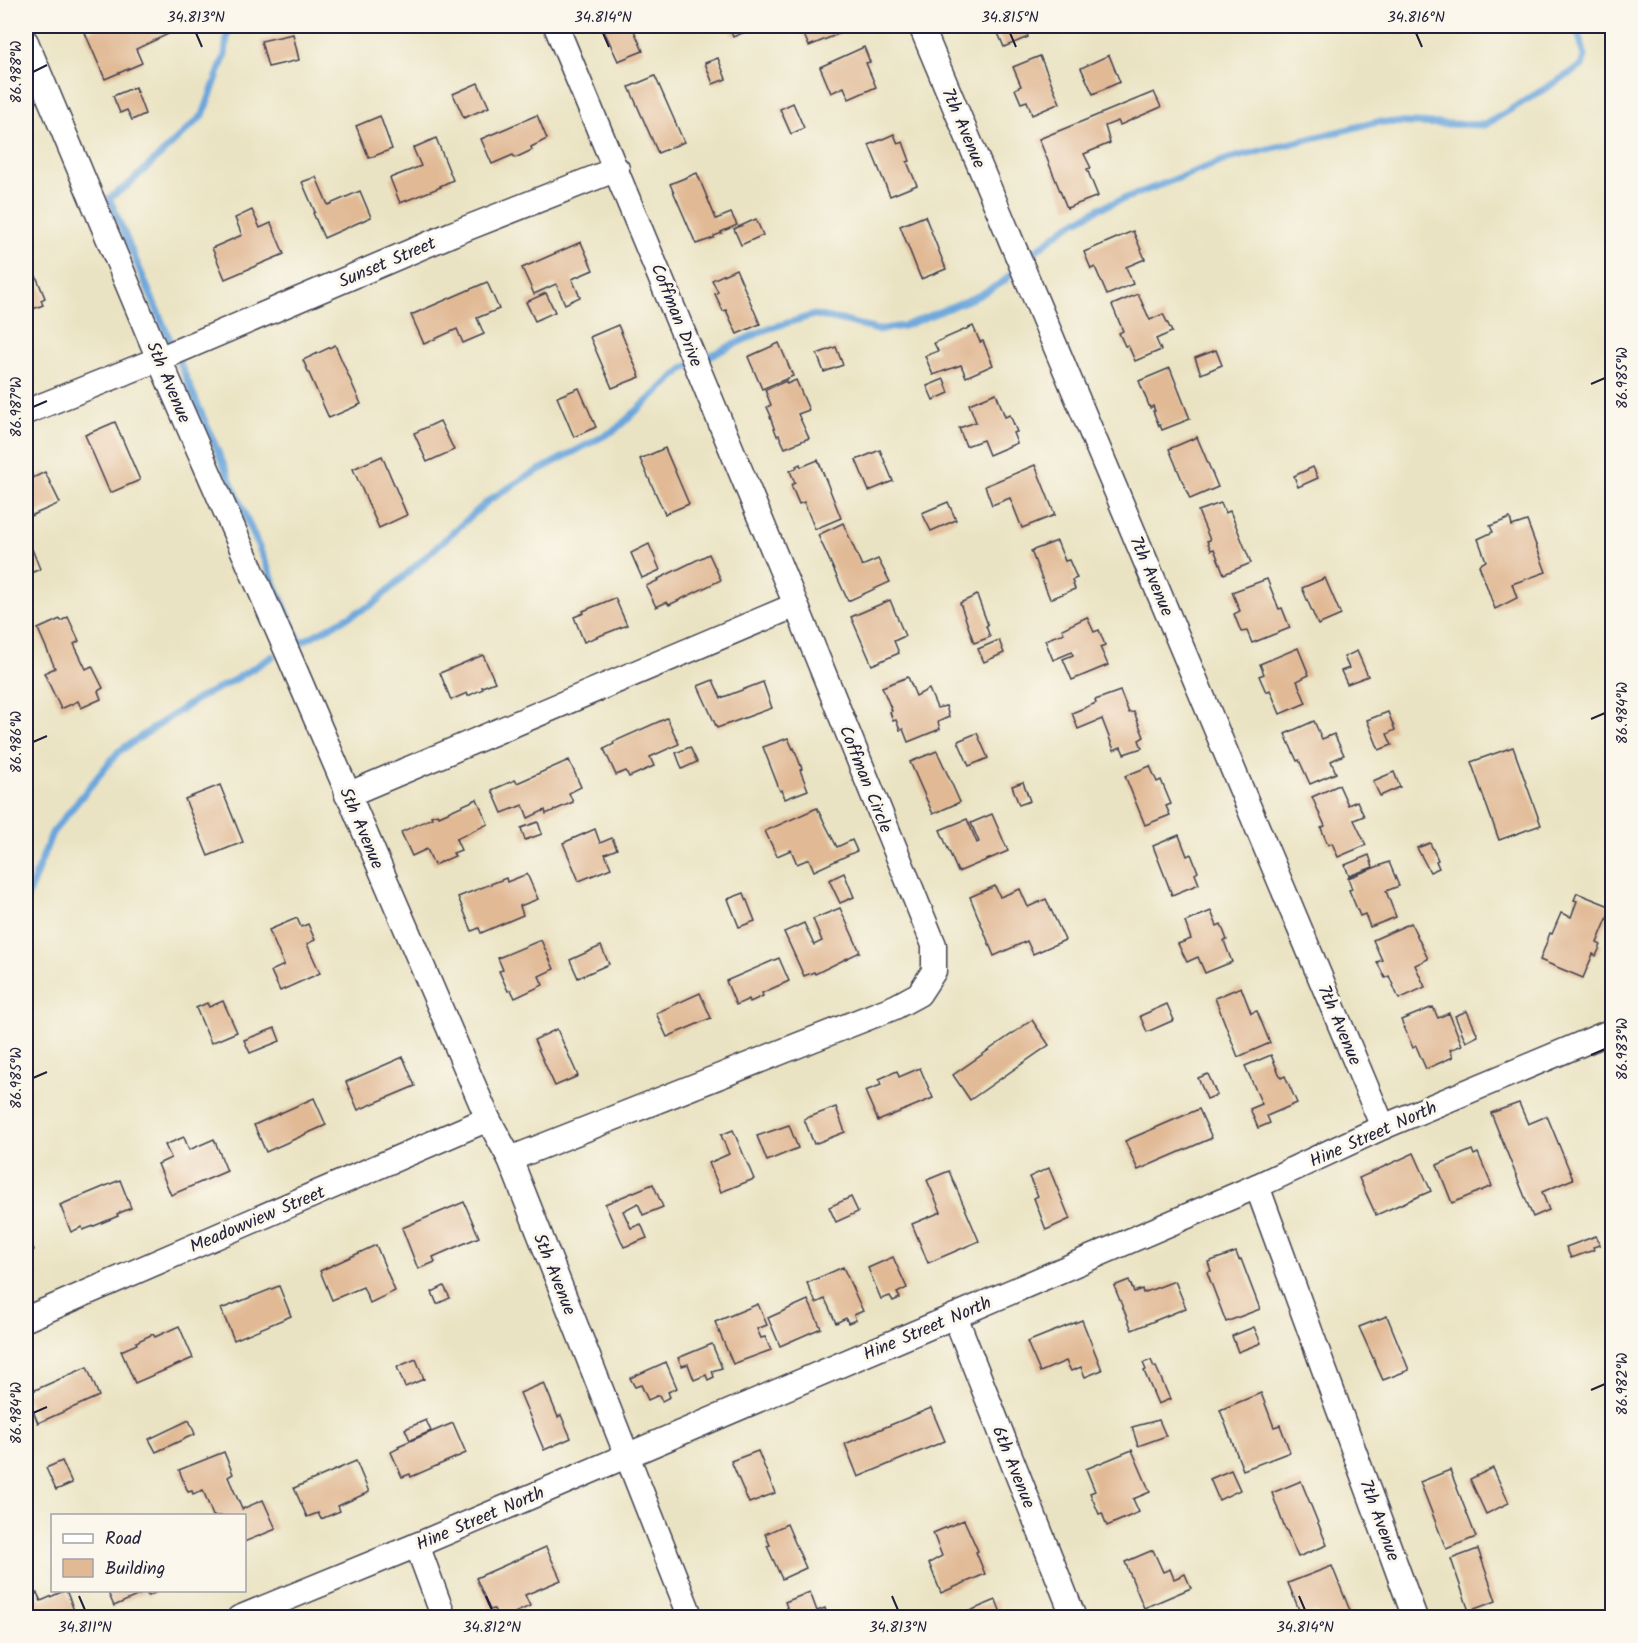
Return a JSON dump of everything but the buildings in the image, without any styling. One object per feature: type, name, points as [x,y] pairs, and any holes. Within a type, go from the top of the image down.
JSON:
[{"type":"street","name":"Coffman Drive","points":[[556,26],[796,605]]},
{"type":"street","name":"7th Avenue","points":[[921,26],[1383,1127]]},
{"type":"street","name":"5th Avenue","points":[[26,42],[159,359],[347,795],[488,1119],[510,1159],[691,1617]]},
{"type":"street","name":"Sunset Street","points":[[26,412],[159,359],[452,234],[617,169]]},
{"type":"street","points":[[347,795],[796,605]]},
{"type":"street","name":"Coffman Circle","points":[[510,1159],[895,1007],[920,994],[934,971],[934,945],[796,605]]},
{"type":"street","name":"Hine Street North","points":[[239,1617],[417,1545],[955,1316],[1257,1186],[1383,1127],[1612,1031]]},
{"type":"street","name":"Meadowview Street","points":[[26,1319],[488,1119]]},
{"type":"street","name":"7th Avenue","points":[[1257,1186],[1415,1617]]},
{"type":"street","name":"6th Avenue","points":[[955,1316],[1074,1617]]},
{"type":"street","points":[[417,1545],[444,1617]]},
{"type":"waterway","points":[[228,26],[225,55],[203,115],[128,185],[109,198],[300,643]]},
{"type":"waterway","points":[[1025,259],[1066,227],[1100,208],[1228,159],[1377,122],[1485,125],[1582,66],[1585,56],[1576,26]]},
{"type":"waterway","points":[[292,647],[373,604],[488,501],[526,477],[615,430],[684,368],[767,329],[814,315],[877,330],[904,326],[978,296],[1003,282],[1018,267]]},
{"type":"waterway","points":[[26,900],[52,833],[118,752],[197,699],[273,656]]}]
